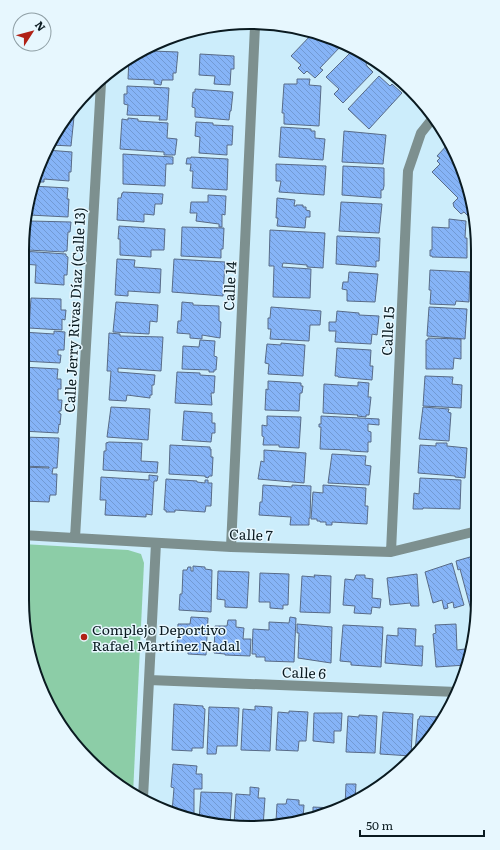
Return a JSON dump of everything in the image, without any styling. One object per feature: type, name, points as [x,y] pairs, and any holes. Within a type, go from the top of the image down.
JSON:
[{"type":"street","name":"Calle 14","points":[[231,548],[255,29]]},
{"type":"street","name":"Calle Jerry Rivas Díaz (Calle 13)","points":[[74,538],[101,87]]},
{"type":"street","name":"Calle 15","points":[[391,552],[408,171],[421,133],[430,122]]},
{"type":"street","name":"Calle 7","points":[[29,535],[231,548],[391,552],[471,533]]},
{"type":"street","points":[[143,793],[156,543]]},
{"type":"street","name":"Calle 6","points":[[149,680],[451,692]]},
{"type":"green space","name":"Complejo Deportivo Rafael Martínez Nadal","points":[[29,544],[128,550],[141,554],[144,563],[133,788],[104,766],[84,746],[66,723],[46,685],[33,643],[29,614]]},
{"type":"building","points":[[309,37],[339,48],[320,68],[323,70],[315,78],[307,71],[304,74],[298,68],[301,65],[291,56]]},
{"type":"building","points":[[152,52],[178,52],[176,73],[173,73],[173,80],[162,80],[161,85],[154,84],[154,80],[128,79],[129,65]]},
{"type":"building","points":[[350,53],[367,63],[367,66],[373,72],[343,103],[334,94],[339,89],[326,77]]},
{"type":"building","points":[[200,54],[234,56],[234,69],[231,69],[230,85],[214,84],[215,76],[199,75]]},
{"type":"building","points":[[379,76],[390,86],[392,84],[402,93],[369,129],[348,109]]},
{"type":"building","points":[[297,79],[310,79],[309,85],[321,86],[319,126],[284,124],[284,113],[282,113],[284,84],[297,84]]},
{"type":"building","points":[[127,86],[169,88],[167,120],[159,120],[160,116],[127,115],[128,105],[124,104],[124,94],[127,94]]},
{"type":"building","points":[[195,89],[233,92],[229,120],[195,117],[195,108],[192,107],[193,92],[195,92]]},
{"type":"building","points":[[74,117],[74,117],[71,146],[56,145]]},
{"type":"building","points":[[128,118],[138,119],[138,121],[168,123],[167,138],[177,139],[175,155],[164,155],[164,152],[120,149],[122,119],[128,120]]},
{"type":"building","points":[[196,122],[233,126],[232,145],[227,145],[227,155],[199,153],[200,137],[195,136]]},
{"type":"building","points":[[281,127],[311,129],[311,131],[315,131],[315,138],[325,139],[323,160],[279,157]]},
{"type":"building","points":[[344,131],[386,135],[383,164],[342,162]]},
{"type":"building","points":[[445,147],[459,179],[468,216],[464,212],[461,214],[454,207],[453,203],[458,198],[432,172],[440,164],[437,161],[440,158],[437,156]]},
{"type":"building","points":[[53,150],[72,152],[69,181],[44,179],[44,182],[40,182]]},
{"type":"building","points":[[123,154],[173,157],[173,164],[166,164],[165,186],[123,184]]},
{"type":"building","points":[[187,158],[228,159],[227,190],[192,188],[193,171],[190,171],[191,164],[186,164]]},
{"type":"building","points":[[276,164],[326,166],[324,195],[279,192],[281,181],[276,181]]},
{"type":"building","points":[[343,166],[384,168],[384,186],[383,190],[381,190],[381,198],[342,195]]},
{"type":"building","points":[[39,186],[68,188],[68,217],[32,215]]},
{"type":"building","points":[[123,192],[163,194],[162,204],[155,204],[154,215],[144,214],[144,222],[117,220],[118,198],[121,198]]},
{"type":"building","points":[[208,195],[226,196],[225,215],[222,214],[222,227],[219,227],[219,224],[196,221],[197,213],[190,213],[191,202],[208,202]]},
{"type":"building","points":[[277,198],[295,200],[294,206],[303,205],[303,207],[306,207],[306,210],[310,211],[310,217],[306,217],[305,228],[277,226]]},
{"type":"building","points":[[341,202],[382,204],[379,233],[339,231]]},
{"type":"building","points":[[449,219],[466,221],[465,238],[467,238],[467,258],[430,256],[430,250],[432,250],[432,227],[449,228]]},
{"type":"building","points":[[31,221],[71,222],[70,232],[68,232],[67,251],[29,250]]},
{"type":"building","points":[[119,226],[165,229],[164,250],[151,250],[151,257],[120,255],[120,239],[118,239]]},
{"type":"building","points":[[182,227],[224,228],[221,258],[181,256]]},
{"type":"building","points":[[270,230],[325,233],[323,268],[283,263],[282,267],[311,269],[310,298],[273,297],[274,266],[269,266]]},
{"type":"building","points":[[337,236],[380,238],[379,261],[376,261],[376,267],[336,264]]},
{"type":"building","points":[[29,251],[66,254],[68,257],[67,275],[64,275],[64,285],[35,283],[36,265],[29,264]]},
{"type":"building","points":[[117,259],[135,260],[134,267],[161,269],[160,293],[128,291],[128,296],[115,295]]},
{"type":"building","points":[[174,259],[225,262],[223,296],[172,292]]},
{"type":"building","points":[[430,270],[470,272],[469,302],[456,301],[455,305],[430,304]]},
{"type":"building","points":[[349,272],[378,274],[375,302],[347,301],[347,290],[342,289],[343,282],[348,282]]},
{"type":"building","points":[[31,298],[61,299],[61,310],[66,310],[65,320],[62,319],[62,330],[29,328]]},
{"type":"building","points":[[116,302],[158,305],[157,322],[150,321],[149,334],[113,332]]},
{"type":"building","points":[[182,302],[193,303],[193,305],[219,306],[219,321],[221,322],[220,338],[202,335],[202,339],[190,338],[190,334],[177,333],[178,321],[181,321]]},
{"type":"building","points":[[271,307],[321,311],[320,325],[310,325],[309,341],[270,339],[271,329],[268,329],[268,318],[270,318]]},
{"type":"building","points":[[429,307],[467,309],[465,339],[427,336]]},
{"type":"building","points":[[337,311],[359,313],[359,315],[379,316],[377,335],[372,334],[371,344],[335,342],[336,331],[329,331],[329,322],[336,322]]},
{"type":"building","points":[[54,331],[65,332],[64,350],[58,350],[58,355],[61,355],[60,363],[29,361],[29,332],[54,334]]},
{"type":"building","points":[[109,333],[120,334],[120,336],[163,337],[161,371],[118,368],[118,372],[155,375],[154,385],[152,385],[152,395],[150,395],[150,398],[127,395],[126,401],[109,400],[111,371],[107,371]]},
{"type":"building","points":[[428,338],[461,339],[461,359],[454,358],[453,369],[426,369],[426,340],[428,340]]},
{"type":"building","points":[[200,340],[215,341],[214,356],[217,357],[216,370],[214,370],[214,372],[209,372],[209,370],[182,369],[183,346],[199,347]]},
{"type":"building","points":[[281,343],[305,345],[303,376],[268,374],[269,364],[265,363],[267,344],[281,345]]},
{"type":"building","points":[[337,348],[371,350],[370,366],[373,366],[372,380],[335,376]]},
{"type":"building","points":[[29,367],[58,369],[57,379],[61,379],[61,389],[58,389],[58,400],[62,400],[61,411],[59,411],[61,414],[58,433],[29,431]]},
{"type":"building","points":[[177,372],[200,373],[200,375],[215,376],[214,393],[211,393],[212,405],[175,403]]},
{"type":"building","points":[[425,376],[453,377],[452,384],[462,385],[461,408],[423,406]]},
{"type":"building","points":[[268,381],[301,383],[301,386],[303,386],[302,393],[300,393],[299,411],[265,410]]},
{"type":"building","points":[[358,382],[369,383],[368,397],[371,397],[369,415],[366,415],[366,417],[357,416],[358,415],[323,413],[324,384],[358,386]]},
{"type":"building","points":[[111,407],[150,409],[148,440],[107,437]]},
{"type":"building","points":[[423,407],[449,409],[448,412],[451,413],[449,441],[419,439]]},
{"type":"building","points":[[184,411],[212,413],[212,423],[215,423],[215,433],[212,433],[211,442],[182,440]]},
{"type":"building","points":[[267,416],[301,417],[299,448],[279,447],[279,445],[263,445],[264,437],[262,436],[262,425],[267,426]]},
{"type":"building","points":[[321,416],[379,419],[379,425],[368,424],[368,431],[371,432],[371,442],[368,442],[368,452],[320,449],[321,427],[319,427],[319,424],[321,424]]},
{"type":"building","points":[[29,437],[59,438],[57,468],[53,468],[52,474],[57,474],[56,495],[50,495],[49,502],[29,501],[29,467],[49,467],[29,466]]},
{"type":"building","points":[[106,443],[142,443],[141,461],[158,462],[157,473],[103,470],[104,451],[106,451]]},
{"type":"building","points":[[436,443],[447,443],[447,446],[467,448],[465,478],[418,473],[420,445],[436,446]]},
{"type":"building","points":[[170,445],[210,447],[211,457],[213,457],[212,476],[209,476],[208,478],[205,476],[169,474]]},
{"type":"building","points":[[264,450],[306,453],[304,483],[258,479],[261,461],[264,462]]},
{"type":"building","points":[[332,454],[366,456],[365,465],[371,466],[369,485],[328,483]]},
{"type":"building","points":[[149,475],[158,476],[157,481],[154,481],[152,515],[146,514],[146,517],[105,515],[106,500],[100,500],[101,477],[149,480]]},
{"type":"building","points":[[420,478],[461,480],[460,509],[413,509],[414,493],[419,494]]},
{"type":"building","points":[[166,479],[205,483],[205,480],[208,480],[208,483],[212,483],[211,506],[206,506],[205,512],[175,510],[175,512],[166,512],[166,510],[164,510]]},
{"type":"building","points":[[263,485],[292,487],[292,485],[311,486],[309,525],[290,525],[291,517],[259,515],[260,502],[262,502]]},
{"type":"building","points":[[323,485],[366,488],[365,506],[368,506],[367,524],[332,522],[332,525],[326,525],[326,522],[311,519],[313,492],[323,493]]},
{"type":"building","points":[[470,557],[471,559],[471,610],[460,569],[458,570],[456,561]]},
{"type":"building","points":[[452,563],[464,605],[454,608],[453,602],[447,604],[448,608],[444,609],[442,600],[433,603],[425,572]]},
{"type":"building","points":[[193,566],[205,567],[205,569],[212,570],[211,612],[179,610],[180,594],[182,594],[183,570],[187,570],[188,567],[191,567],[191,571],[193,571]]},
{"type":"building","points":[[218,571],[249,572],[247,608],[225,607],[225,600],[217,599]]},
{"type":"building","points":[[260,573],[289,574],[288,605],[283,605],[283,609],[270,608],[270,602],[259,602]]},
{"type":"building","points":[[417,574],[419,606],[411,606],[410,603],[390,605],[387,578]]},
{"type":"building","points":[[314,575],[331,576],[330,613],[300,612],[302,576],[315,577]]},
{"type":"building","points":[[356,575],[365,575],[365,578],[373,579],[372,598],[381,599],[380,608],[372,607],[371,614],[354,613],[355,606],[343,605],[345,579],[354,580]]},
{"type":"building","points":[[191,617],[208,618],[206,655],[188,654],[188,651],[177,651],[178,624],[190,624]]},
{"type":"building","points":[[290,617],[296,618],[294,662],[265,661],[265,657],[256,657],[256,654],[252,654],[253,629],[269,630],[269,622],[289,623]]},
{"type":"building","points":[[228,620],[236,620],[236,627],[244,628],[243,639],[251,639],[250,656],[214,653],[215,626],[227,626]]},
{"type":"building","points":[[297,624],[332,627],[331,663],[298,658],[299,633],[297,633]]},
{"type":"building","points":[[456,624],[457,650],[465,649],[461,665],[436,667],[433,634],[436,633],[435,625]]},
{"type":"building","points":[[343,625],[383,627],[381,667],[351,665],[351,662],[340,661]]},
{"type":"building","points":[[398,628],[416,629],[415,646],[423,646],[422,666],[385,663],[387,635],[398,636]]},
{"type":"building","points":[[174,704],[203,706],[205,709],[203,748],[192,748],[192,751],[172,750]]},
{"type":"building","points":[[255,706],[272,707],[270,751],[241,750],[243,709],[255,710]]},
{"type":"building","points":[[209,707],[239,708],[237,746],[217,746],[216,754],[207,754]]},
{"type":"building","points":[[289,711],[308,712],[306,741],[299,741],[298,751],[276,750],[278,712],[289,713]]},
{"type":"building","points":[[383,712],[413,714],[411,751],[406,756],[380,754]]},
{"type":"building","points":[[314,713],[342,713],[341,731],[334,731],[334,743],[313,741]]},
{"type":"building","points":[[359,715],[377,716],[375,753],[346,752],[348,716],[359,717]]},
{"type":"building","points":[[420,716],[437,717],[416,746],[418,719]]},
{"type":"building","points":[[173,764],[197,766],[196,774],[202,774],[202,789],[194,789],[194,813],[172,807],[174,788],[171,787]]},
{"type":"building","points":[[346,784],[356,784],[355,794],[345,799]]},
{"type":"building","points":[[250,787],[259,788],[258,798],[265,798],[263,821],[234,821],[236,794],[250,795]]},
{"type":"building","points":[[201,792],[232,793],[230,820],[199,815]]},
{"type":"building","points":[[287,799],[299,800],[299,805],[304,805],[303,814],[276,819],[277,804],[286,804]]},
{"type":"building","points":[[313,807],[325,808],[321,809],[313,811]]},
{"type":"place","name":"Complejo Deportivo Rafael Martínez Nadal","points":[[84,637]]}]
